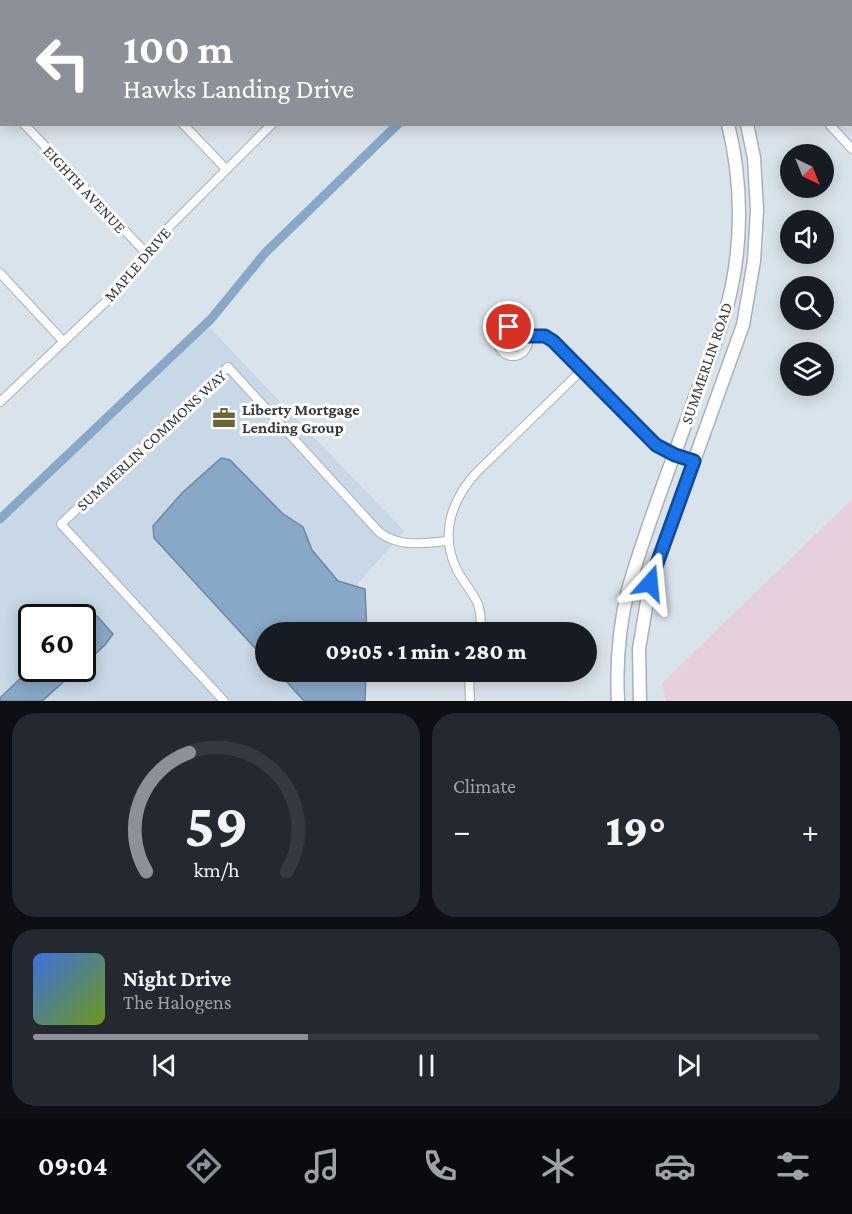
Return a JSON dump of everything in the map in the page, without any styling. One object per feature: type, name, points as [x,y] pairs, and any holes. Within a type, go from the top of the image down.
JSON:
[{"type":"main road","name":"SUMMERLIN ROAD","points":[[618,701],[618,654],[624,605],[637,560],[718,336],[732,284],[739,209],[735,159],[728,126]]},
{"type":"main road","name":"SUMMERLIN ROAD","points":[[640,701],[639,649],[646,601],[657,561],[743,325],[754,261],[757,222],[753,158],[747,126]]},
{"type":"street","name":"EIGHTH AVENUE","points":[[26,126],[147,254]]},
{"type":"street","points":[[185,126],[226,169]]},
{"type":"street","name":"MAPLE DRIVE","points":[[0,402],[116,292],[161,236],[270,126]]},
{"type":"street","points":[[831,126],[852,149]]},
{"type":"street","points":[[0,273],[64,342]]},
{"type":"street","points":[[527,336],[545,336],[553,341],[656,445],[675,455],[694,461]]},
{"type":"street","name":"SUMMERLIN COMMONS WAY","points":[[224,701],[61,524],[228,367],[379,532],[398,543],[448,541]]},
{"type":"street","points":[[480,622],[481,611],[477,601],[457,570],[451,556],[448,528],[451,513],[464,486],[582,370]]},
{"type":"street","points":[[469,682],[470,701]]},
{"type":"shaded area","points":[[207,325],[404,531],[356,586],[338,581],[312,550],[302,527],[282,513],[230,460],[154,538],[255,648],[255,682],[287,682],[304,701],[42,701],[63,682],[96,682],[96,653],[105,645],[96,631],[96,604],[18,604],[18,681],[0,698],[0,526]]},
{"type":"shaded area","points":[[852,499],[852,701],[666,701],[662,683]]},
{"type":"water","points":[[221,458],[230,460],[282,513],[303,527],[312,550],[338,581],[365,589],[366,622],[255,622],[255,648],[154,538],[153,526],[182,493]]},
{"type":"water","points":[[96,616],[113,634],[96,653]]},
{"type":"water","points":[[18,681],[63,682],[42,701],[0,701],[0,698]]},
{"type":"water","points":[[287,682],[366,682],[365,701],[304,701]]},
{"type":"waterway","points":[[0,519],[211,319],[265,253],[396,126]]},
{"type":"place","name":"Liberty Mortgage Lending Group","points":[[224,418]]},
{"type":"route","points":[[509,327],[518,327],[527,336],[545,336],[553,341],[656,445],[675,455],[694,461],[650,583]]}]
